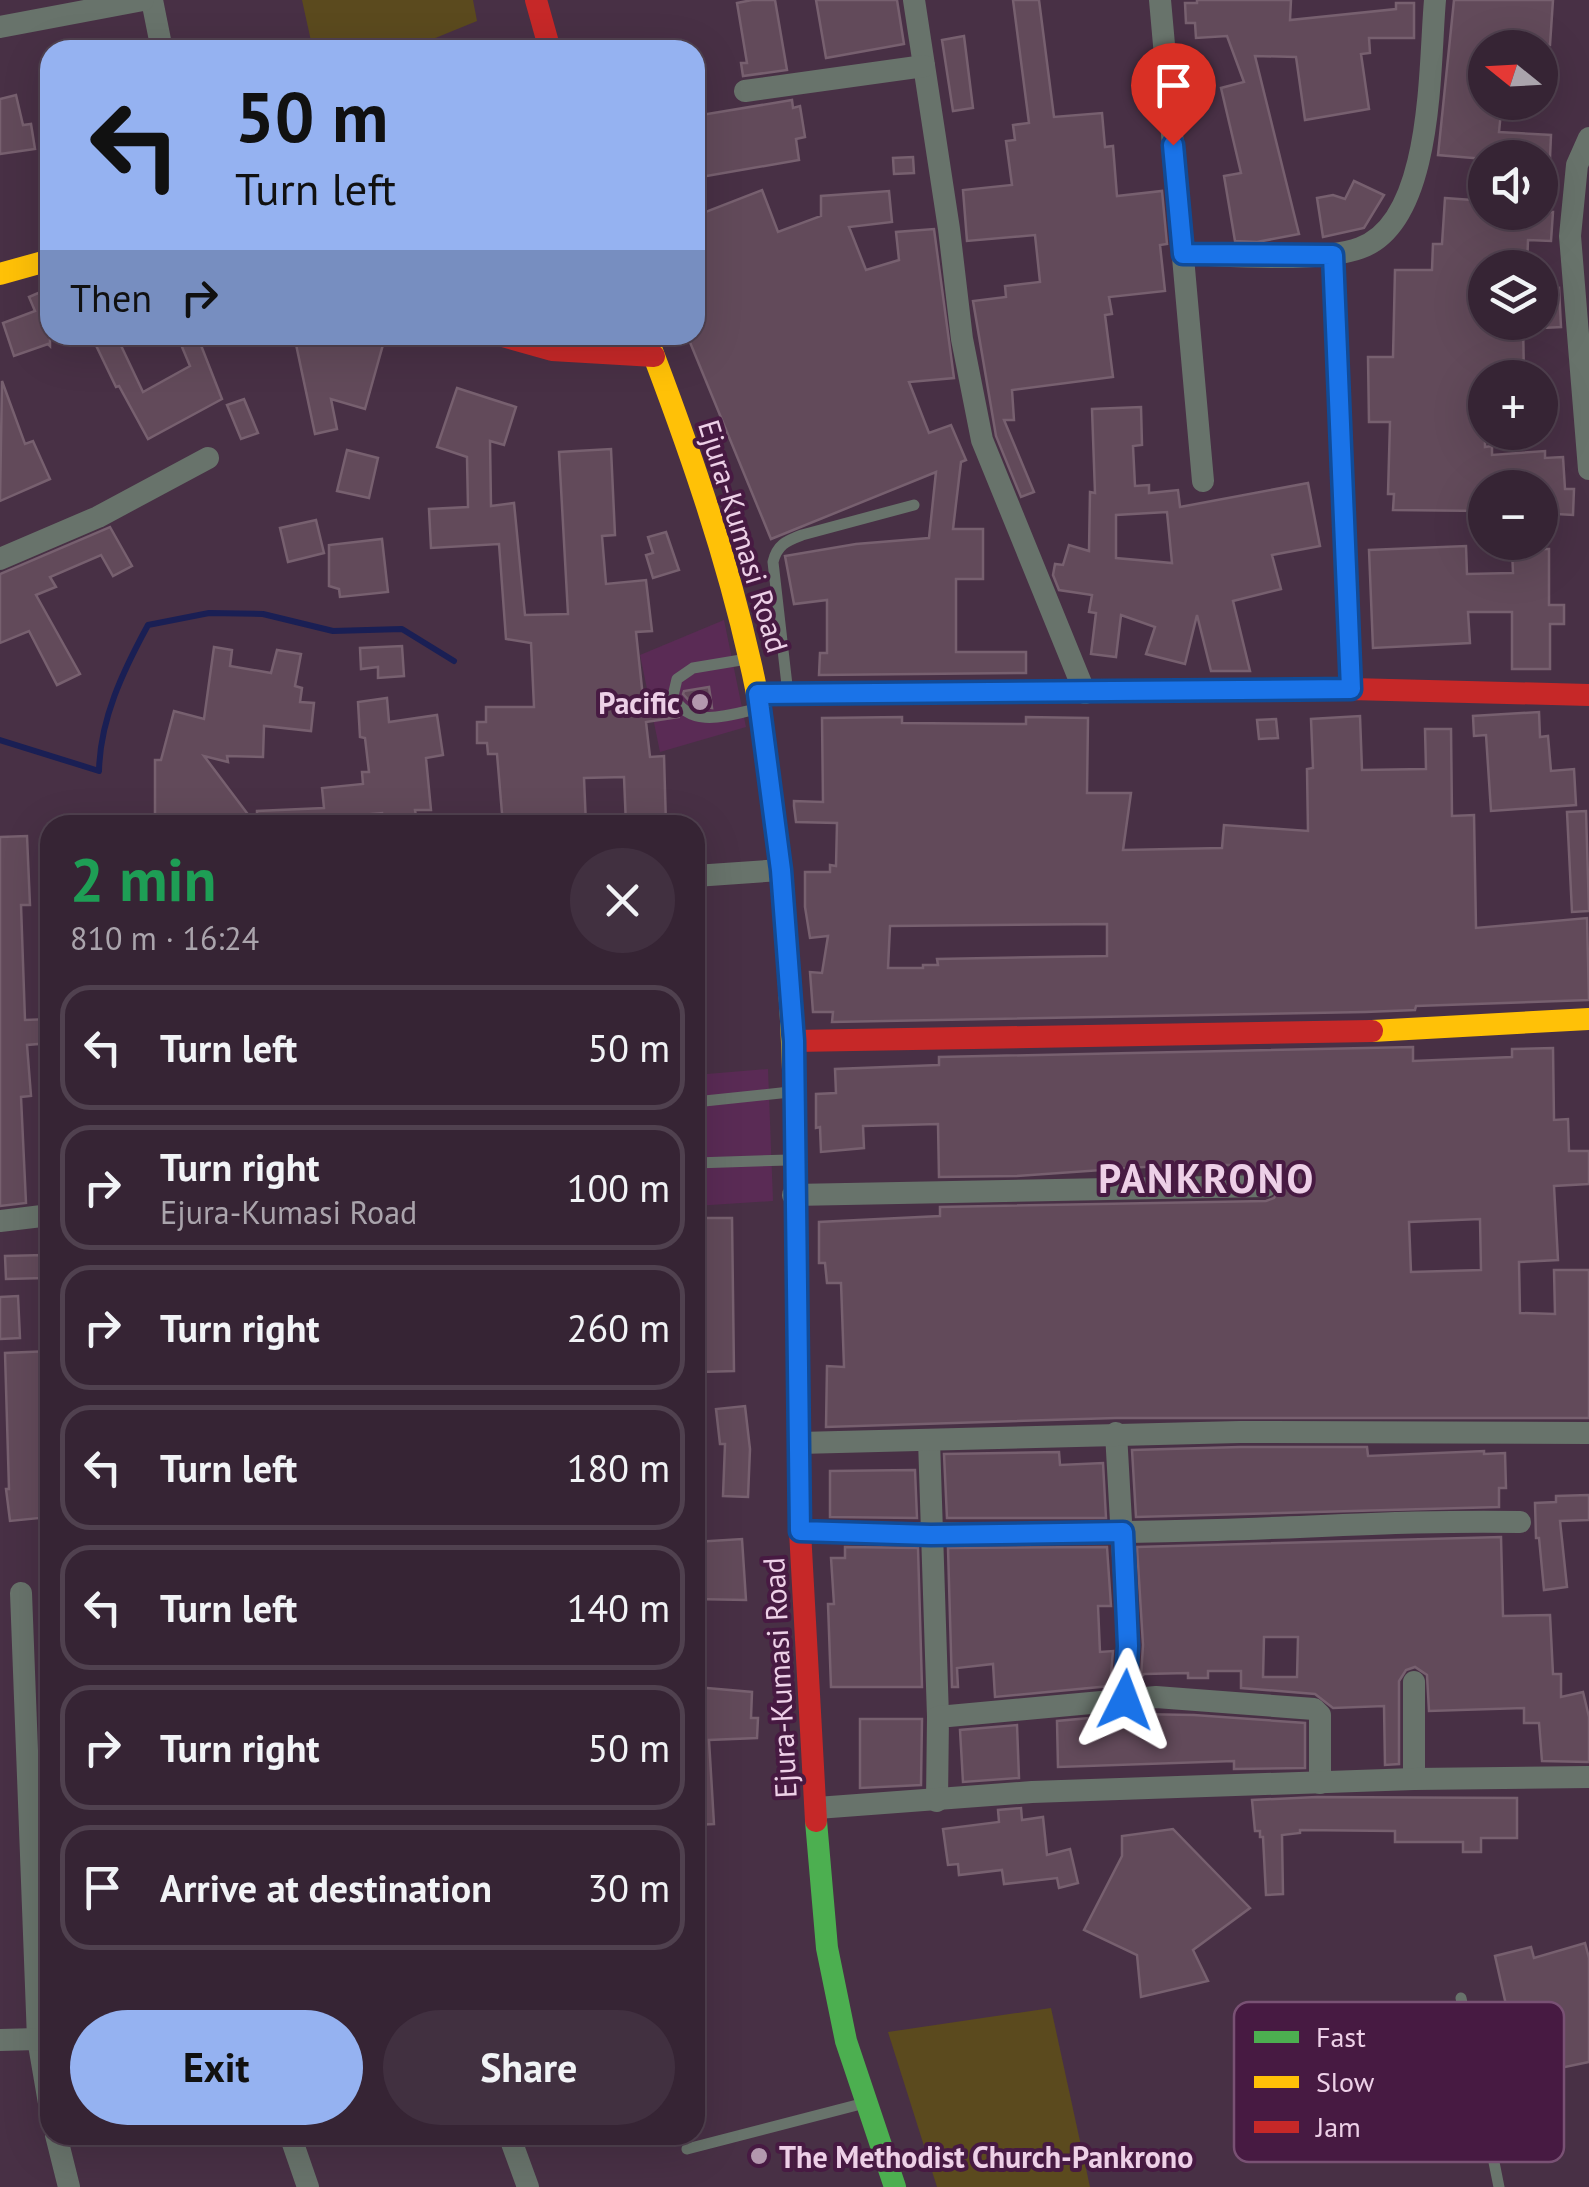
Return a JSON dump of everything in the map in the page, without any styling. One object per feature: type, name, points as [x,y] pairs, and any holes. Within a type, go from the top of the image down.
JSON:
[{"type":"main road","points":[[536,0],[547,40]]},
{"type":"main road","points":[[0,274],[40,263]]},
{"type":"main road","points":[[534,345],[552,350],[650,346]]},
{"type":"main road","name":"Ejura-Kumasi Road","points":[[650,346],[698,471],[759,702],[781,870],[794,1041],[800,1531],[827,1948],[846,2041],[892,2186]]},
{"type":"main road","points":[[759,702],[788,694],[1351,689],[1589,695]]},
{"type":"main road","points":[[794,1041],[1366,1031],[1589,1020]]},
{"type":"street","points":[[0,28],[143,0]]},
{"type":"street","points":[[152,0],[160,40]]},
{"type":"street","points":[[914,0],[962,339],[982,440],[1085,693]]},
{"type":"street","points":[[1160,0],[1203,481]]},
{"type":"street","points":[[1183,254],[1333,255],[1364,248],[1390,226],[1410,194],[1424,126],[1434,0]]},
{"type":"street","points":[[746,91],[924,66]]},
{"type":"street","points":[[1589,138],[1576,165],[1570,236],[1589,469]]},
{"type":"street","points":[[1333,255],[1351,689]]},
{"type":"street","points":[[0,559],[98,517],[208,458]]},
{"type":"street","points":[[705,875],[781,870]]},
{"type":"street","points":[[793,1196],[1266,1186]]},
{"type":"street","points":[[0,1221],[40,1216]]},
{"type":"street","points":[[799,1443],[1116,1434],[1589,1433]]},
{"type":"street","points":[[1116,1434],[1128,1646],[1125,1700]]},
{"type":"street","points":[[929,1440],[937,1800]]},
{"type":"street","points":[[800,1531],[931,1535],[1450,1520],[1520,1522]]},
{"type":"street","points":[[21,1593],[40,2051]]},
{"type":"street","points":[[1414,1682],[1414,1779]]},
{"type":"street","points":[[938,1717],[1156,1698],[1314,1710],[1320,1715],[1320,1783]]},
{"type":"street","points":[[816,1808],[1032,1792],[1589,1777]]},
{"type":"street","points":[[0,2040],[38,2039]]},
{"type":"street","points":[[58,2145],[69,2187]]},
{"type":"street","points":[[293,2145],[308,2187]]},
{"type":"street","points":[[513,2145],[528,2187]]},
{"type":"lane","points":[[788,694],[776,551],[784,542],[914,505]]},
{"type":"lane","points":[[750,658],[692,668],[677,678],[672,696],[678,706],[696,716],[712,718],[759,702]]},
{"type":"lane","points":[[705,1101],[794,1092]]},
{"type":"lane","points":[[705,1162],[793,1160]]},
{"type":"lane","points":[[1461,1998],[1462,2002]]},
{"type":"lane","points":[[705,2144],[865,2103]]},
{"type":"lane","points":[[686,2149],[702,2145]]},
{"type":"lane","points":[[1494,2162],[1499,2187]]},
{"type":"shaded area","points":[[302,0],[473,0],[477,21],[430,40],[311,40]]},
{"type":"shaded area","points":[[724,620],[746,727],[660,752],[640,655]]},
{"type":"shaded area","points":[[768,1069],[773,1201],[705,1205],[705,1074]]},
{"type":"shaded area","points":[[1051,2008],[1090,2187],[937,2187],[888,2032]]},
{"type":"building","points":[[775,0],[787,70],[743,76],[741,63],[747,63],[737,3]]},
{"type":"building","points":[[816,0],[897,0],[904,44],[826,58]]},
{"type":"building","points":[[1013,0],[1039,0],[1054,117],[1102,113],[1105,147],[1113,146],[1117,196],[1162,191],[1167,244],[1160,245],[1165,291],[1109,297],[1112,314],[1105,315],[1113,377],[1012,390],[1014,420],[1004,420],[1034,492],[1021,497],[996,436],[973,301],[1006,297],[1005,286],[1040,282],[1035,235],[967,241],[963,190],[1012,185],[1006,141],[1015,140],[1013,125],[1029,123]]},
{"type":"building","points":[[1291,0],[1290,20],[1396,9],[1396,3],[1414,3],[1414,38],[1369,38],[1370,53],[1361,54],[1369,109],[1305,120],[1296,57],[1255,56],[1299,234],[1257,242],[1235,241],[1224,176],[1241,173],[1221,88],[1244,82],[1227,36],[1196,38],[1195,23],[1186,23],[1185,3]]},
{"type":"building","points":[[1454,0],[1553,0],[1551,30],[1468,30],[1468,120],[1500,120],[1499,132],[1551,135],[1551,140],[1468,140],[1468,158],[1438,155]]},
{"type":"building","points":[[964,36],[973,108],[953,111],[942,40]]},
{"type":"building","points":[[16,95],[23,125],[31,124],[35,149],[0,154],[0,99]]},
{"type":"building","points":[[792,100],[793,108],[800,106],[805,137],[796,139],[799,160],[705,176],[705,114]]},
{"type":"building","points":[[913,157],[914,173],[894,174],[893,158]]},
{"type":"building","points":[[1354,181],[1384,195],[1364,228],[1323,237],[1317,198],[1333,195],[1345,199]]},
{"type":"building","points":[[762,190],[778,232],[821,216],[821,196],[889,191],[892,222],[849,227],[866,270],[899,260],[896,232],[934,229],[954,378],[909,382],[929,433],[951,425],[966,460],[961,462],[953,529],[983,529],[983,579],[956,579],[956,652],[1026,652],[1026,673],[819,675],[820,653],[827,653],[827,600],[794,604],[785,556],[856,544],[929,538],[936,472],[771,539],[691,345],[705,345],[705,212]]},
{"type":"building","points":[[1445,198],[1468,200],[1468,230],[1552,230],[1551,241],[1528,240],[1528,250],[1468,250],[1468,340],[1523,340],[1524,360],[1468,360],[1468,450],[1492,450],[1492,455],[1545,451],[1545,458],[1563,457],[1565,489],[1574,489],[1573,515],[1558,514],[1558,470],[1468,470],[1468,511],[1393,510],[1394,494],[1388,494],[1390,422],[1369,422],[1368,357],[1393,357],[1395,270],[1432,270],[1433,244],[1442,244]]},
{"type":"building","points":[[1558,288],[1561,327],[1558,327]]},
{"type":"building","points":[[40,292],[40,345],[45,345],[14,356],[3,323],[35,311],[29,297]]},
{"type":"building","points":[[96,345],[121,345],[143,392],[190,366],[181,345],[201,345],[222,399],[148,439],[119,386],[116,387]]},
{"type":"building","points":[[296,345],[383,345],[365,409],[331,399],[337,429],[315,434]]},
{"type":"building","points":[[2,381],[25,444],[33,441],[50,479],[0,501]]},
{"type":"building","points":[[457,388],[516,407],[504,445],[490,441],[491,506],[514,503],[525,615],[568,614],[559,452],[611,449],[615,535],[602,536],[606,584],[646,580],[652,631],[636,632],[643,698],[664,694],[678,717],[646,722],[650,757],[664,756],[666,815],[626,815],[624,777],[584,778],[586,815],[502,815],[497,754],[488,754],[487,743],[477,743],[477,722],[486,722],[486,707],[534,707],[531,643],[506,639],[499,544],[431,548],[429,509],[468,507],[467,457],[437,447]]},
{"type":"building","points":[[244,399],[258,433],[241,439],[227,405]]},
{"type":"building","points":[[1141,407],[1142,445],[1133,446],[1135,486],[1149,485],[1149,493],[1178,490],[1180,507],[1308,483],[1320,546],[1272,555],[1281,589],[1233,601],[1250,671],[1211,671],[1197,615],[1185,664],[1146,654],[1155,627],[1121,615],[1116,657],[1091,654],[1096,613],[1089,612],[1092,595],[1059,590],[1053,575],[1055,564],[1063,565],[1069,545],[1089,551],[1090,492],[1095,493],[1092,409]],"holes":[[[1167,512],[1172,563],[1116,558],[1116,515]]]},
{"type":"building","points":[[347,450],[378,458],[369,498],[337,491]]},
{"type":"building","points":[[316,520],[324,553],[288,562],[280,528]]},
{"type":"building","points":[[110,527],[132,566],[113,576],[101,555],[50,577],[56,587],[36,595],[80,674],[57,685],[29,631],[0,643],[0,574]]},
{"type":"building","points":[[666,532],[679,570],[653,578],[646,555],[653,553],[648,537]]},
{"type":"building","points":[[382,539],[388,592],[340,597],[339,589],[329,586],[329,545]]},
{"type":"building","points":[[1466,546],[1467,574],[1513,573],[1512,560],[1549,560],[1549,605],[1564,605],[1564,624],[1550,624],[1550,669],[1512,669],[1512,612],[1468,612],[1470,643],[1373,648],[1369,550]]},
{"type":"building","points":[[402,646],[404,676],[378,678],[378,667],[361,669],[360,648]]},
{"type":"building","points":[[214,647],[232,650],[230,666],[271,673],[277,650],[301,654],[295,686],[302,688],[300,702],[314,703],[311,731],[264,726],[263,757],[227,756],[228,762],[204,756],[248,815],[155,815],[155,760],[161,760],[174,711],[204,719]]},
{"type":"building","points":[[709,687],[712,708],[693,705],[683,694],[684,691]]},
{"type":"building","points":[[387,698],[389,722],[437,715],[443,755],[426,758],[431,810],[415,810],[416,815],[257,815],[257,811],[324,808],[322,788],[363,784],[362,772],[369,772],[365,738],[360,737],[358,702]]},
{"type":"building","points":[[1539,712],[1540,737],[1548,736],[1551,771],[1574,769],[1576,805],[1491,811],[1486,735],[1474,736],[1473,716]]},
{"type":"building","points":[[1360,716],[1362,770],[1426,769],[1425,729],[1451,729],[1452,816],[1474,815],[1476,928],[1587,918],[1589,1000],[1416,1006],[1415,1010],[1365,1012],[832,1022],[833,1012],[813,1012],[810,972],[822,973],[828,936],[810,938],[805,872],[830,872],[830,865],[836,866],[837,823],[796,822],[794,801],[823,802],[822,718],[902,717],[902,723],[1026,724],[1026,717],[1088,718],[1087,793],[1131,793],[1123,850],[1222,848],[1224,825],[1308,831],[1307,769],[1313,768],[1311,719]],"holes":[[[1107,924],[1107,956],[937,959],[938,965],[923,968],[888,968],[890,926]]]},
{"type":"building","points":[[1276,719],[1278,738],[1259,739],[1257,720]]},
{"type":"building","points":[[1586,811],[1589,911],[1572,912],[1567,812]]},
{"type":"building","points":[[27,836],[30,905],[21,905],[25,1020],[40,1019],[40,1044],[27,1045],[31,1096],[21,1097],[26,1203],[0,1206],[0,837]]},
{"type":"building","points":[[1413,1047],[1413,1061],[1512,1057],[1512,1049],[1553,1048],[1554,1120],[1568,1119],[1569,1151],[1589,1151],[1589,1184],[1554,1186],[1558,1260],[1519,1262],[1520,1313],[1555,1314],[1554,1270],[1589,1270],[1589,1418],[1116,1418],[826,1427],[827,1366],[844,1367],[841,1283],[827,1283],[825,1263],[819,1263],[819,1222],[940,1216],[940,1207],[1266,1201],[1274,1198],[1281,1187],[1274,1173],[1246,1171],[1246,1165],[1187,1165],[1187,1172],[1158,1173],[1158,1166],[939,1177],[938,1124],[863,1126],[864,1148],[821,1152],[816,1094],[836,1093],[835,1069],[939,1065],[939,1057]],"holes":[[[1480,1219],[1481,1270],[1411,1272],[1409,1222]]]},
{"type":"building","points":[[705,1218],[732,1218],[734,1371],[705,1372]]},
{"type":"building","points":[[40,1255],[40,1278],[6,1279],[5,1256]]},
{"type":"building","points":[[18,1296],[20,1338],[0,1339],[0,1297]]},
{"type":"building","points":[[40,1351],[40,1518],[10,1521],[6,1489],[5,1353]]},
{"type":"building","points":[[745,1406],[750,1449],[748,1497],[723,1496],[725,1444],[720,1444],[716,1409]]},
{"type":"building","points":[[1367,1447],[1368,1456],[1505,1453],[1506,1488],[1499,1488],[1499,1507],[1136,1517],[1132,1450]]},
{"type":"building","points":[[1059,1452],[1060,1465],[1103,1463],[1106,1518],[947,1518],[944,1454]]},
{"type":"building","points":[[915,1470],[917,1518],[830,1517],[830,1471]]},
{"type":"building","points":[[1589,1495],[1589,1520],[1560,1521],[1567,1587],[1544,1590],[1535,1503],[1556,1502],[1556,1496]]},
{"type":"building","points":[[1501,1537],[1503,1616],[1550,1615],[1553,1674],[1561,1674],[1561,1697],[1583,1692],[1589,1717],[1589,1762],[1542,1761],[1539,1723],[1524,1723],[1524,1708],[1429,1711],[1427,1675],[1415,1667],[1406,1670],[1399,1681],[1399,1764],[1385,1765],[1384,1706],[1333,1708],[1315,1694],[1241,1688],[1241,1671],[1208,1671],[1208,1678],[1188,1678],[1188,1673],[1141,1677],[1137,1547]],"holes":[[[1264,1637],[1298,1637],[1297,1677],[1263,1677]]]},
{"type":"building","points":[[742,1539],[746,1600],[705,1599],[705,1541]]},
{"type":"building","points":[[845,1547],[918,1548],[922,1687],[831,1687],[831,1558],[845,1558]]},
{"type":"building","points":[[1107,1547],[1111,1606],[1098,1606],[1100,1652],[1113,1651],[1110,1686],[995,1697],[993,1664],[957,1668],[958,1687],[952,1687],[948,1548]]},
{"type":"building","points":[[705,1688],[752,1692],[751,1718],[758,1718],[757,1738],[709,1740],[714,1824],[705,1824]]},
{"type":"building","points":[[1134,1714],[1305,1723],[1305,1768],[1234,1769],[1234,1761],[1058,1767],[1057,1721]]},
{"type":"building","points":[[860,1719],[922,1719],[921,1785],[860,1788]]},
{"type":"building","points":[[1017,1725],[1019,1778],[963,1782],[960,1730]]},
{"type":"building","points":[[1517,1798],[1517,1838],[1481,1838],[1481,1852],[1463,1852],[1463,1842],[1395,1842],[1395,1831],[1300,1830],[1282,1835],[1283,1894],[1266,1895],[1263,1837],[1255,1831],[1252,1800]]},
{"type":"building","points":[[1021,1808],[1022,1820],[1043,1817],[1047,1855],[1070,1849],[1078,1883],[1059,1888],[1057,1878],[1004,1884],[1002,1870],[959,1875],[958,1864],[948,1865],[943,1829],[999,1822],[998,1810]]},
{"type":"building","points":[[1173,1829],[1250,1908],[1193,1950],[1208,1981],[1141,1997],[1137,1955],[1084,1930],[1122,1856],[1122,1836]]},
{"type":"building","points":[[1585,1943],[1589,1958],[1589,2062],[1564,2067],[1564,2002],[1505,2002],[1495,1956],[1531,1947],[1534,1958]]},
{"type":"waterway","points":[[0,740],[99,771],[104,733],[115,696],[148,625],[209,613],[263,614],[333,631],[402,629],[454,661]]},
{"type":"traffic: fast","points":[[816,1821],[827,1948],[846,2041],[895,2187]]},
{"type":"traffic: slow","points":[[0,274],[40,263]]},
{"type":"traffic: slow","points":[[650,345],[717,537],[757,695],[786,933],[795,1162]]},
{"type":"traffic: slow","points":[[758,694],[1215,690]]},
{"type":"traffic: slow","points":[[1372,1031],[1589,1019]]},
{"type":"traffic: jam","points":[[536,0],[547,40]]},
{"type":"traffic: jam","points":[[534,345],[552,350],[654,356]]},
{"type":"traffic: jam","points":[[1215,690],[1589,695]]},
{"type":"traffic: jam","points":[[794,1041],[1372,1031]]},
{"type":"traffic: jam","points":[[795,1162],[800,1531],[816,1821]]},
{"type":"place","name":"Pacific","points":[[700,702]]},
{"type":"place","name":"The Methodist Church-Pankrono","points":[[759,2156]]},
{"type":"district","name":"PANKRONO","points":[[1207,1178]]},
{"type":"route","points":[[1125,1700],[1128,1646],[1123,1532],[931,1535],[800,1531],[794,1041],[781,870],[758,694],[1351,689],[1333,255],[1183,254],[1173,145]]}]
